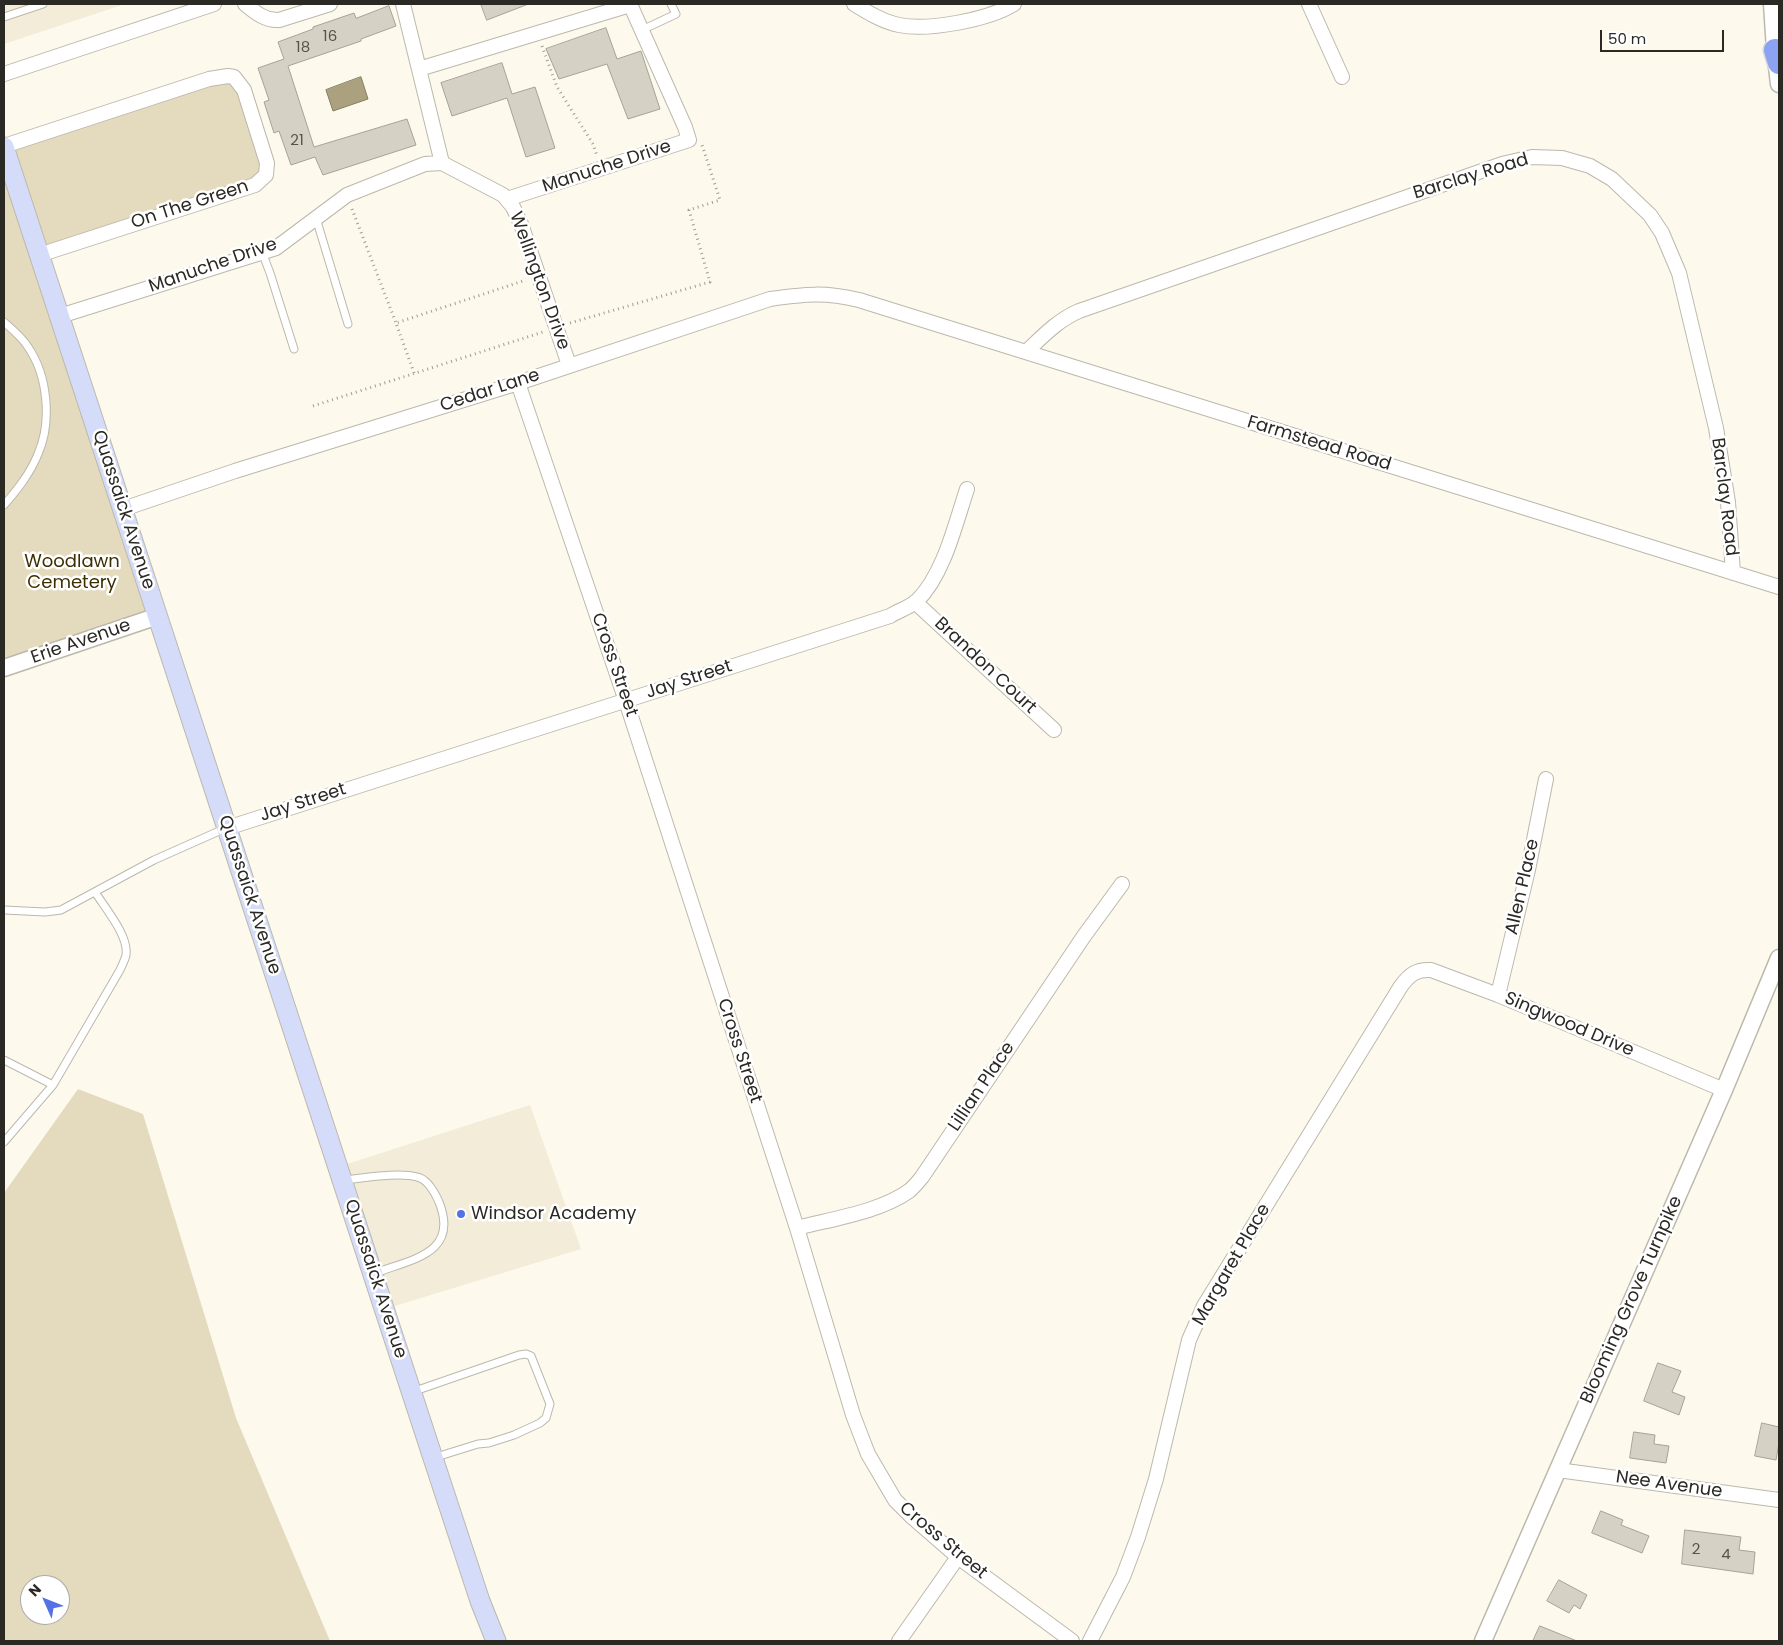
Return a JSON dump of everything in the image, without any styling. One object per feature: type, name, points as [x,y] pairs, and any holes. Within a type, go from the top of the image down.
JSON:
[{"type":"main road","name":"Quassaick Avenue","points":[[4,146],[480,1601],[496,1641]]},
{"type":"street","points":[[4,74],[214,4]]},
{"type":"street","points":[[245,4],[258,14],[272,20],[278,20],[330,4]]},
{"type":"street","points":[[403,4],[442,163],[503,195],[507,199]]},
{"type":"street","points":[[419,69],[630,4],[685,127],[695,142]]},
{"type":"street","points":[[854,4],[891,22],[914,27],[952,24],[977,18],[1014,4]]},
{"type":"street","points":[[1309,4],[1342,77]]},
{"type":"street","points":[[1772,4],[1779,84]]},
{"type":"street","name":"On The Green","points":[[4,146],[209,80],[228,76],[234,77],[244,90],[268,163],[266,176],[255,185],[39,255]]},
{"type":"street","name":"Manuche Drive","points":[[507,199],[602,168],[695,142]]},
{"type":"street","name":"Barclay Road","points":[[1026,352],[1065,317],[1079,311],[1502,164],[1532,157],[1562,158],[1590,166],[1612,179],[1650,215],[1662,233],[1678,273],[1716,428],[1728,502],[1733,573]]},
{"type":"street","name":"Manuche Drive","points":[[60,316],[276,248],[347,195],[425,164],[442,163]]},
{"type":"street","name":"Wellington Drive","points":[[507,199],[521,224],[569,365]]},
{"type":"street","name":"Cedar Lane","points":[[123,509],[235,471],[518,383],[770,299],[809,294],[839,295],[860,300]]},
{"type":"street","name":"Farmstead Road","points":[[860,300],[1779,588]]},
{"type":"street","name":"Cross Street","points":[[518,383],[626,701],[797,1228],[853,1415],[868,1454],[895,1500],[912,1518],[958,1557],[1072,1641]]},
{"type":"street","name":"Jay Street","points":[[227,828],[890,616],[915,602],[933,582],[967,489]]},
{"type":"street","name":"Brandon Court","points":[[915,602],[1054,730]]},
{"type":"street","name":"Erie Avenue","points":[[4,668],[158,616]]},
{"type":"street","name":"Allen Place","points":[[1498,995],[1528,870],[1546,778]]},
{"type":"street","name":"Lillian Place","points":[[797,1228],[877,1207],[895,1200],[910,1190],[922,1177],[1078,944],[1122,884]]},
{"type":"street","name":"Blooming Grove Turnpike","points":[[1483,1641],[1724,1090],[1779,958]]},
{"type":"street","name":"Singwood Drive","points":[[1413,973],[1422,969],[1431,970],[1498,995],[1724,1090]]},
{"type":"street","name":"Margaret Place","points":[[1090,1641],[1122,1577],[1138,1538],[1156,1479],[1189,1340],[1204,1306],[1401,986],[1413,973]]},
{"type":"street","name":"Nee Avenue","points":[[1558,1470],[1779,1500]]},
{"type":"street","points":[[899,1641],[958,1557]]},
{"type":"lane","points":[[4,17],[43,4]]},
{"type":"lane","points":[[642,30],[676,14],[671,4]]},
{"type":"lane","points":[[316,218],[348,324]]},
{"type":"lane","points":[[262,252],[294,349]]},
{"type":"lane","points":[[4,322],[19,334],[29,348],[38,367],[44,390],[46,417],[44,436],[39,454],[26,478],[4,505]]},
{"type":"lane","points":[[4,910],[45,912],[61,910],[154,860],[227,828]]},
{"type":"lane","points":[[4,1142],[53,1085],[120,970],[126,956],[126,945],[120,932],[95,892]]},
{"type":"lane","points":[[4,1060],[53,1085]]},
{"type":"lane","points":[[342,1180],[393,1175],[418,1176],[427,1183],[440,1204],[445,1228],[438,1245],[424,1255],[373,1274]]},
{"type":"lane","points":[[412,1392],[518,1355],[526,1354],[531,1356],[535,1364],[550,1404],[546,1418],[540,1423],[514,1435],[433,1458]]},
{"type":"path","points":[[540,38],[557,87],[593,144],[602,168]]},
{"type":"path","points":[[313,406],[556,327],[710,282],[689,210],[720,200],[695,142]]},
{"type":"path","points":[[347,195],[414,373]]},
{"type":"path","points":[[396,323],[539,276]]},
{"type":"shaded area","points":[[4,4],[125,4],[4,44]]},
{"type":"shaded area","points":[[361,77],[368,99],[333,111],[326,90]]},
{"type":"shaded area","name":"Windsor Academy","points":[[530,1105],[581,1249],[385,1309],[338,1167]]},
{"type":"green space","name":"Woodlawn Cemetery","points":[[234,77],[266,175],[39,255],[158,616],[4,668],[4,146]]},
{"type":"green space","points":[[78,1089],[143,1114],[236,1418],[330,1641],[4,1641],[4,1193]]},
{"type":"building","points":[[481,4],[526,4],[526,5],[487,20]]},
{"type":"building","points":[[389,6],[396,26],[361,39],[361,41],[288,66],[314,147],[407,119],[416,145],[323,175],[315,157],[291,165],[279,131],[274,133],[264,102],[269,100],[258,68],[284,59],[278,42],[313,29],[313,27],[354,13],[356,18]]},
{"type":"building","points":[[606,28],[617,59],[641,51],[660,109],[628,119],[607,64],[559,79],[546,49]]},
{"type":"building","points":[[502,63],[512,94],[535,87],[555,148],[526,157],[507,98],[452,116],[441,83]]},
{"type":"building","points":[[1658,1363],[1681,1371],[1672,1392],[1685,1397],[1679,1415],[1644,1401]]},
{"type":"building","points":[[1762,1423],[1779,1427],[1776,1460],[1755,1456]]},
{"type":"building","points":[[1634,1432],[1655,1435],[1654,1444],[1669,1446],[1666,1463],[1630,1458]]},
{"type":"building","points":[[1601,1511],[1623,1520],[1621,1525],[1649,1536],[1642,1553],[1592,1533]]},
{"type":"building","points":[[1685,1530],[1741,1537],[1739,1550],[1755,1552],[1753,1574],[1682,1564]]},
{"type":"building","points":[[1559,1580],[1587,1595],[1580,1609],[1574,1605],[1569,1613],[1547,1601]]},
{"type":"building","points":[[1540,1626],[1577,1641],[1533,1641]]},
{"type":"place","name":"Windsor Academy","points":[[461,1214]]}]
